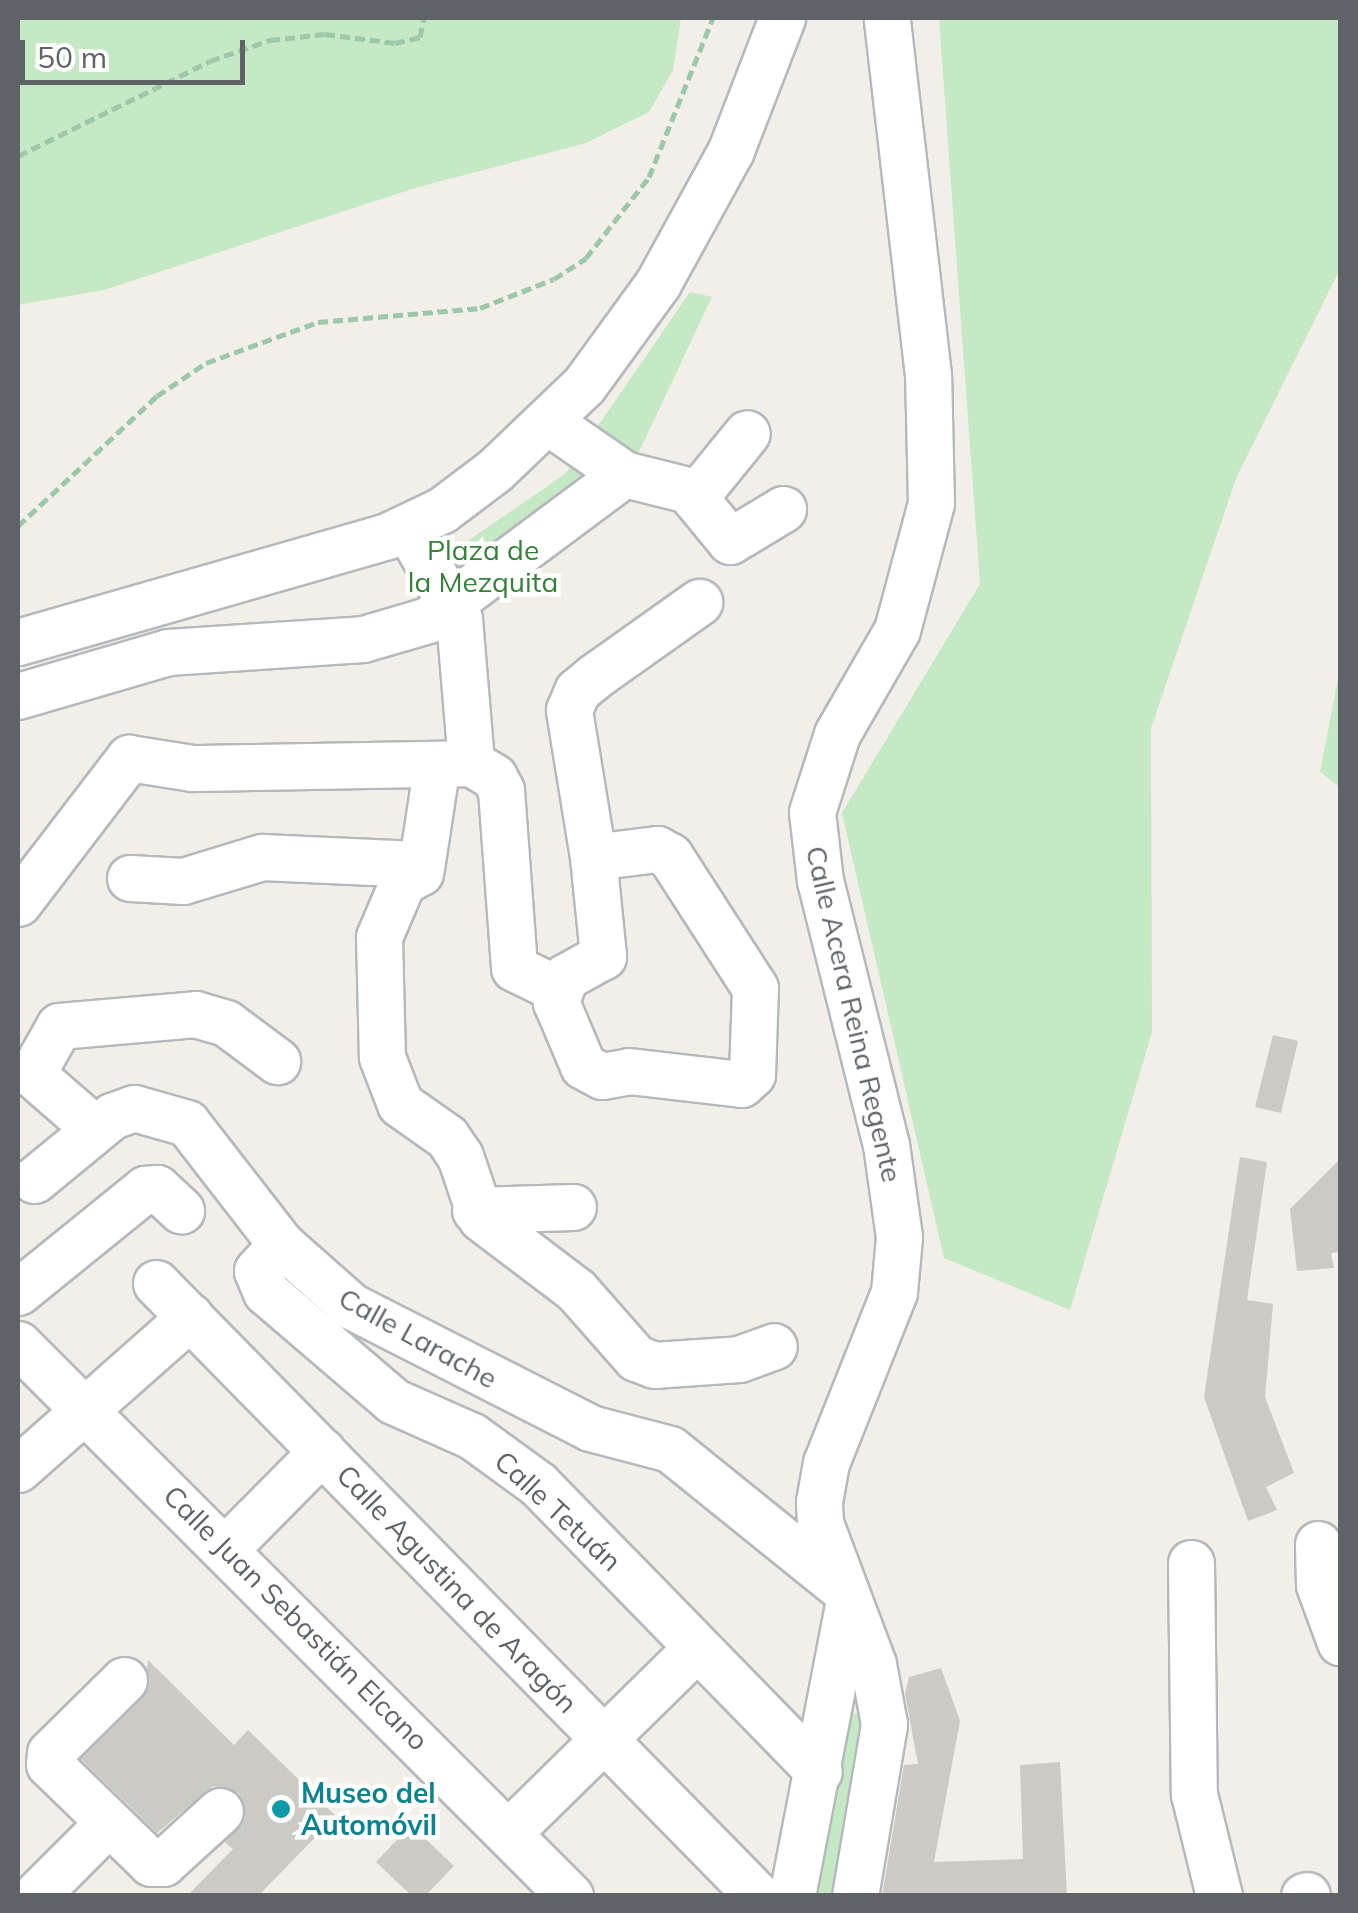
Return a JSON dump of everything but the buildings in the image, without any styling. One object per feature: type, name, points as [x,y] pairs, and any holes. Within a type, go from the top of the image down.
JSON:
[{"type":"street","points":[[18,642],[407,527],[442,510],[550,424],[624,335],[700,215],[780,20]]},
{"type":"street","name":"Calle Acera Reina Regente","points":[[854,1896],[884,1724],[873,1664],[820,1523],[826,1463],[894,1292],[899,1238],[882,1128],[820,881],[812,812],[837,734],[897,630],[930,503],[928,376],[883,25]]},
{"type":"street","points":[[550,424],[624,474],[676,485],[694,497],[730,541],[783,508]]},
{"type":"street","points":[[694,497],[747,432]]},
{"type":"street","points":[[25,702],[168,652],[364,639],[428,620],[624,474]]},
{"type":"street","points":[[407,527],[453,604],[454,763],[421,868],[402,884],[379,937],[382,1057],[400,1104],[448,1136],[460,1156],[475,1210],[576,1290],[636,1358],[654,1365],[738,1359],[774,1346]]},
{"type":"street","points":[[592,857],[657,849],[682,868],[755,988],[752,1074],[725,1085],[680,1074],[592,1073],[556,1002],[565,977],[602,956],[592,857],[569,710],[595,676],[699,602]]},
{"type":"street","points":[[18,903],[129,758],[192,768],[454,763],[494,776],[502,790],[514,968],[558,989]]},
{"type":"street","points":[[130,878],[184,880],[262,857],[421,868]]},
{"type":"street","points":[[94,1128],[32,1074],[59,1026],[195,1014],[226,1023],[277,1061]]},
{"type":"street","name":"Calle Larache","points":[[34,1180],[94,1128],[134,1108],[187,1123],[280,1244],[378,1323],[590,1428],[670,1449],[692,1461],[846,1597]]},
{"type":"street","points":[[18,1292],[146,1189],[157,1188],[181,1210]]},
{"type":"street","points":[[475,1210],[573,1207]]},
{"type":"street","name":"Calle Tetuán","points":[[280,1244],[257,1271],[266,1292],[392,1401],[504,1455],[818,1772]]},
{"type":"street","name":"Calle Agustina de Aragón","points":[[156,1282],[758,1896]]},
{"type":"street","points":[[18,1470],[190,1317]]},
{"type":"street","name":"Calle Juan Sebastián Elcano","points":[[24,1364],[86,1412],[228,1547],[570,1896]]},
{"type":"street","points":[[228,1547],[322,1451]]},
{"type":"street","points":[[1318,1544],[1319,1585],[1340,1642]]},
{"type":"street","points":[[1191,1563],[1192,1771],[1220,1896]]},
{"type":"street","points":[[792,1896],[818,1772],[846,1597]]},
{"type":"street","points":[[509,1832],[696,1648]]},
{"type":"street","points":[[124,1680],[50,1753],[60,1777],[141,1858],[163,1863],[220,1811]]},
{"type":"street","points":[[35,1896],[107,1824]]},
{"type":"path","points":[[18,156],[210,60],[270,40],[325,34],[395,43],[420,38],[424,18]]},
{"type":"path","points":[[18,526],[157,396],[206,363],[318,322],[480,308],[554,279],[586,258],[649,177],[713,18]]},
{"type":"green space","points":[[18,18],[681,18],[673,70],[649,112],[586,143],[415,188],[104,290],[18,305]]},
{"type":"green space","points":[[939,18],[1340,18],[1340,269],[1237,476],[1151,728],[1152,1032],[1070,1310],[944,1258],[842,813],[980,584]]},
{"type":"green space","name":"Plaza de la Mezquita","points":[[690,292],[712,297],[620,492],[477,613],[443,558],[565,474]]},
{"type":"green space","points":[[1340,669],[1340,787],[1320,772]]},
{"type":"green space","points":[[853,1713],[867,1718],[837,1895],[806,1896],[844,1723]]},
{"type":"place","name":"Museo del Automóvil","points":[[281,1809]]}]
